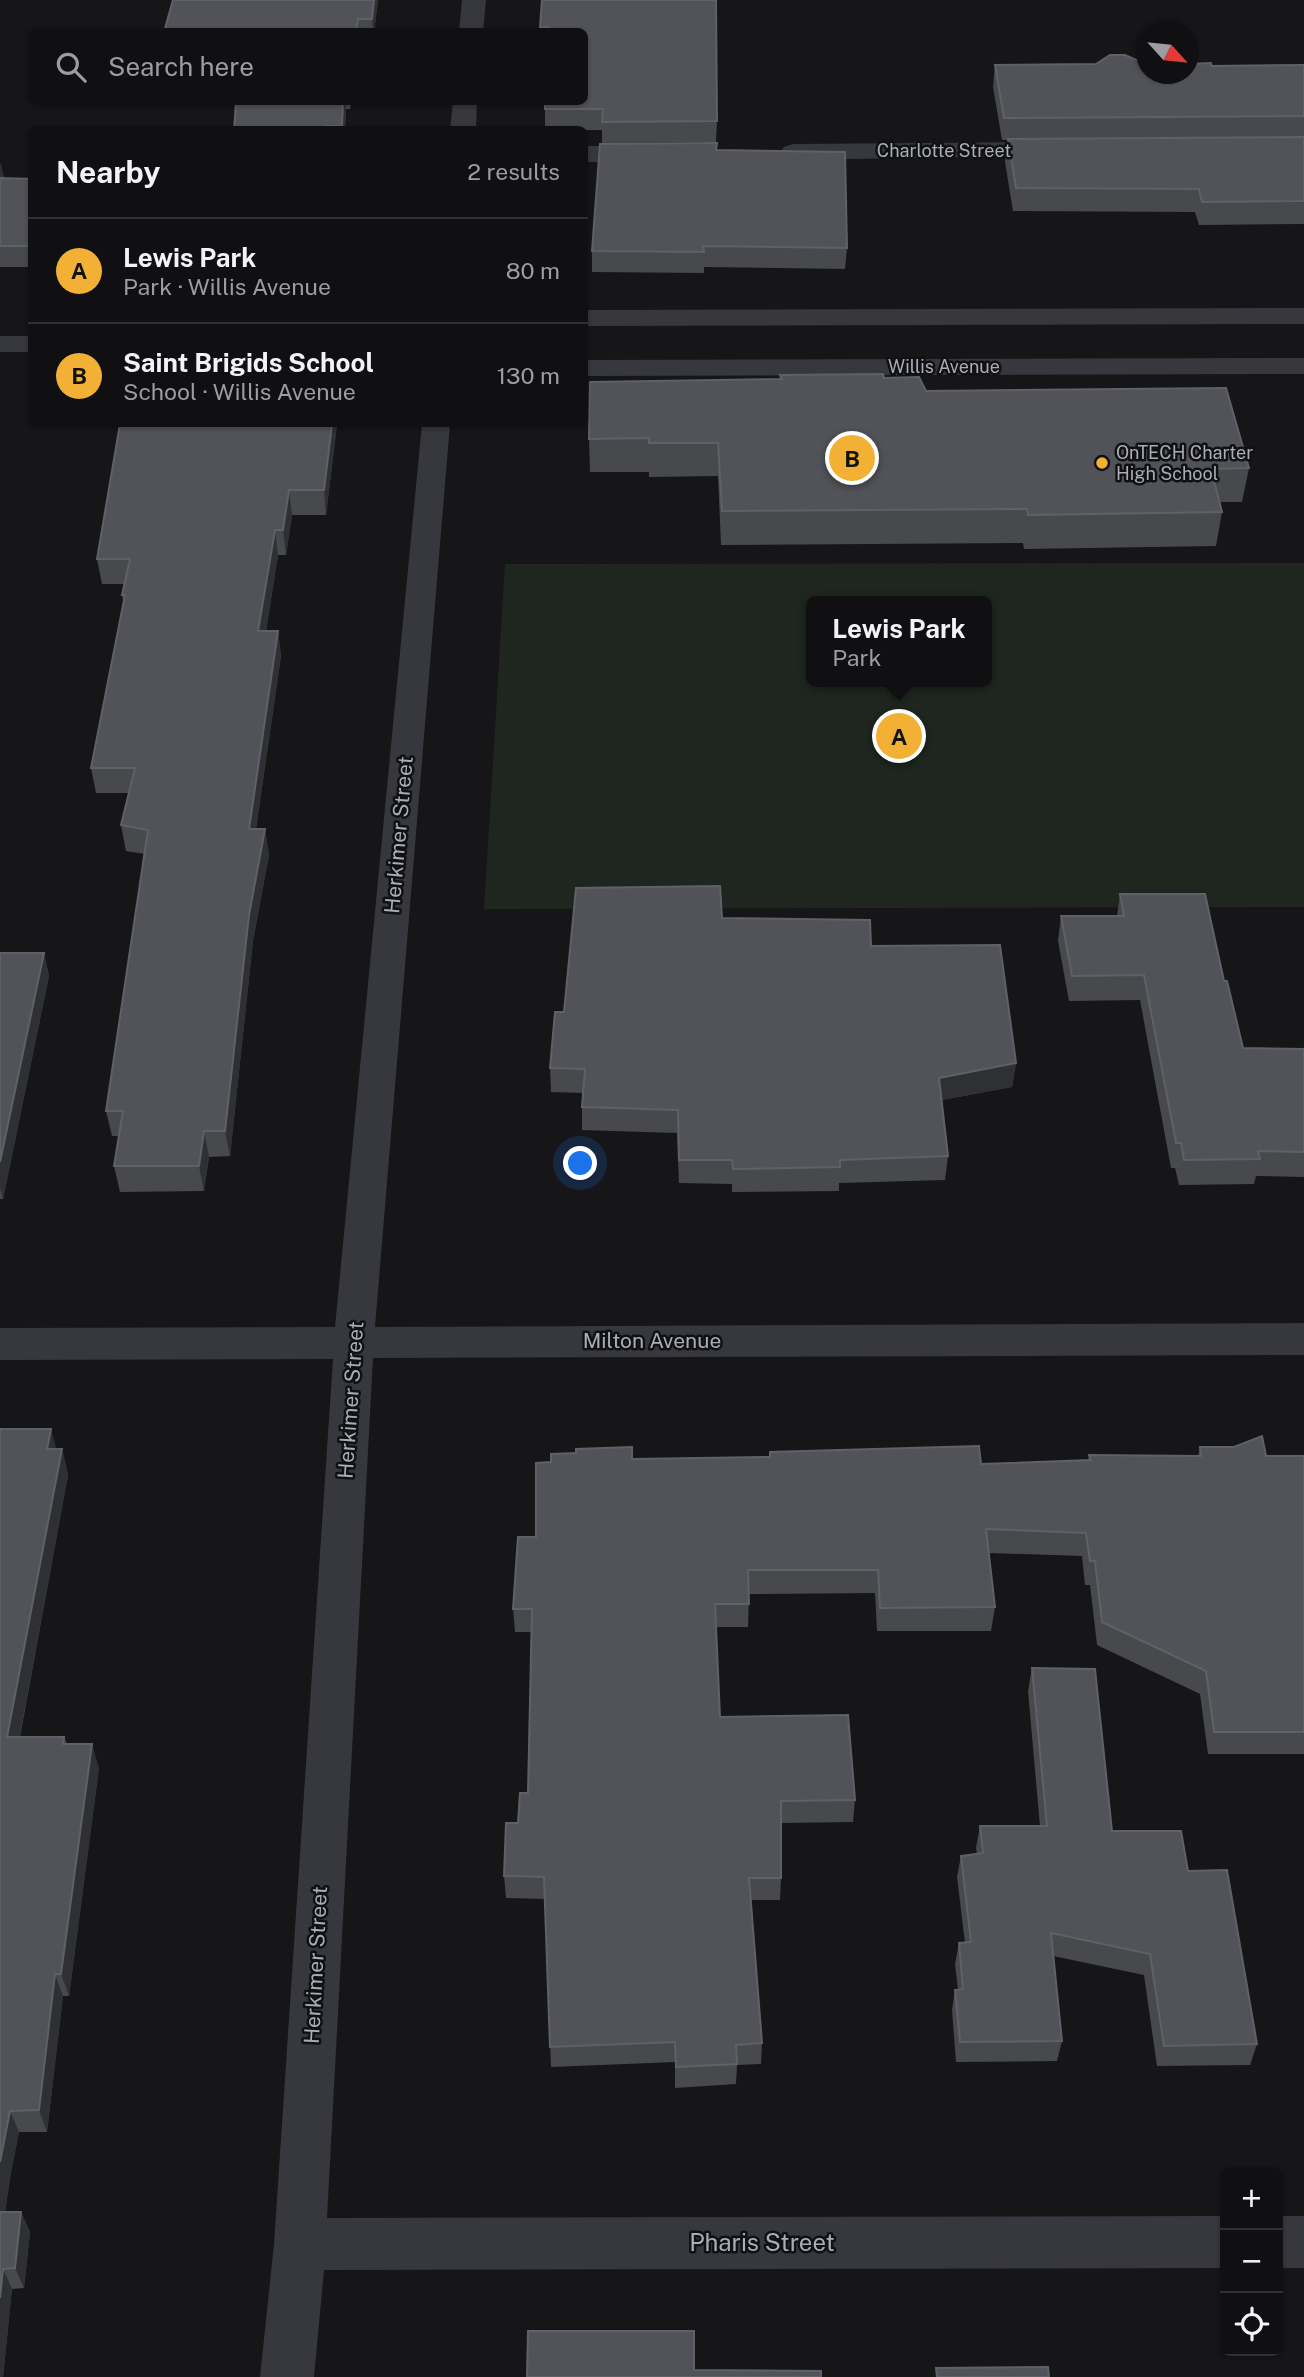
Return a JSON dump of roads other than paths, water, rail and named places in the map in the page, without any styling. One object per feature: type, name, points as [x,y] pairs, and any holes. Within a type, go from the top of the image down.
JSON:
[{"type":"street","points":[[471,28],[474,0]]},
{"type":"street","points":[[463,126],[465,105]]},
{"type":"street","name":"Charlotte Street","points":[[766,153],[1086,150]]},
{"type":"street","points":[[588,154],[682,153]]},
{"type":"street","points":[[588,318],[1304,316]]},
{"type":"street","points":[[0,344],[28,344]]},
{"type":"street","name":"Willis Avenue","points":[[588,368],[1304,366]]},
{"type":"street","name":"Herkimer Street","points":[[287,2377],[299,2244],[355,1342],[436,427]]},
{"type":"street","name":"Milton Avenue","points":[[0,1344],[1304,1339]]},
{"type":"street","name":"Pharis Street","points":[[299,2244],[1220,2242]]},
{"type":"street","points":[[1283,2242],[1304,2242]]},
{"type":"place","name":"Saint Brigids School","points":[[852,458]]},
{"type":"place","name":"OnTECH Charter High School","points":[[1102,463]]},
{"type":"place","name":"Lewis Park","points":[[899,736]]}]
